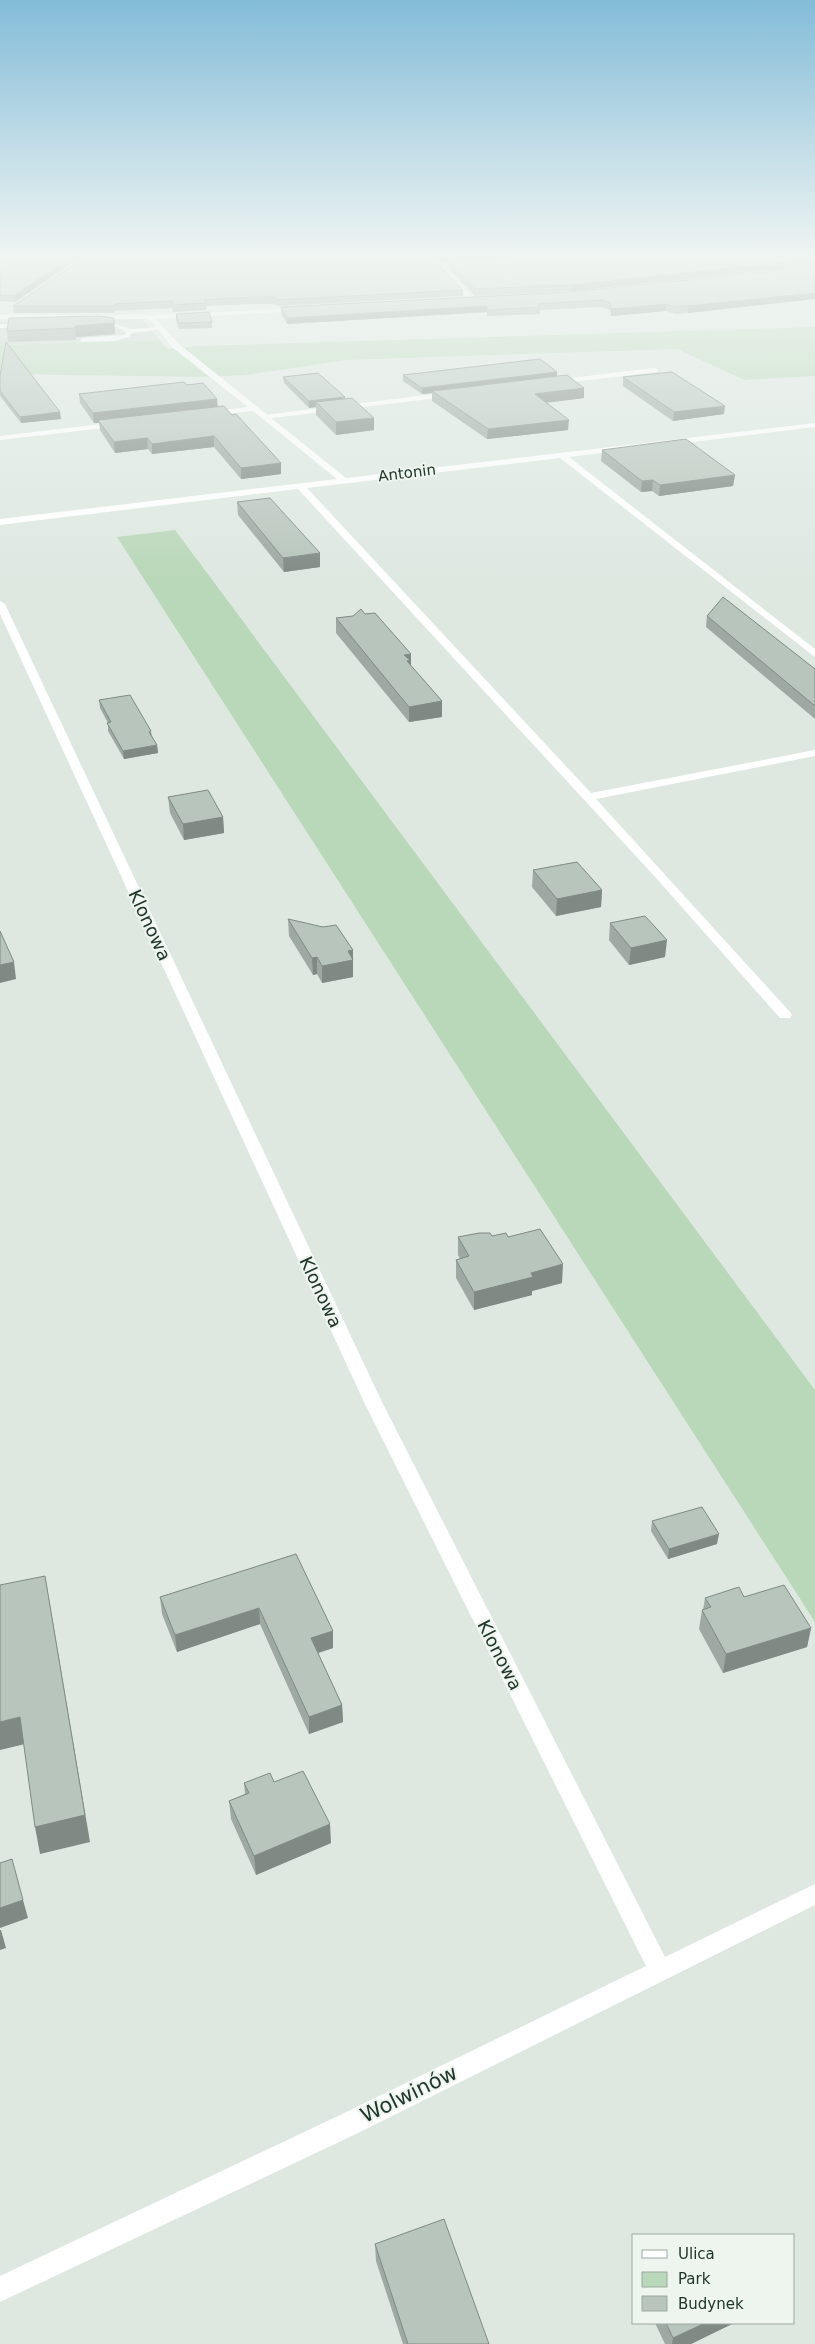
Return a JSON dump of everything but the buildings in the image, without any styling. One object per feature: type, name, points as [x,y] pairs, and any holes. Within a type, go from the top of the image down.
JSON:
[{"type":"street","points":[[196,362],[343,480]]},
{"type":"street","points":[[546,383],[654,370]]},
{"type":"street","points":[[264,417],[458,394]]},
{"type":"street","points":[[195,415],[254,409]]},
{"type":"street","points":[[0,438],[127,423]]},
{"type":"street","name":"Antonin","points":[[0,522],[815,425]]},
{"type":"street","points":[[560,454],[815,654]]},
{"type":"street","points":[[300,486],[588,797],[785,1015]]},
{"type":"street","name":"Klonowa","points":[[0,604],[372,1402],[660,1970]]},
{"type":"street","points":[[588,797],[815,753]]},
{"type":"street","name":"Wolwinów","points":[[0,2289],[347,2125],[815,1894]]},
{"type":"green space","points":[[0,362],[330,362],[245,375],[205,377],[0,374]]},
{"type":"green space","points":[[706,362],[815,362],[815,376],[744,380]]},
{"type":"green space","points":[[175,530],[815,1390],[815,1622],[117,537]]}]
